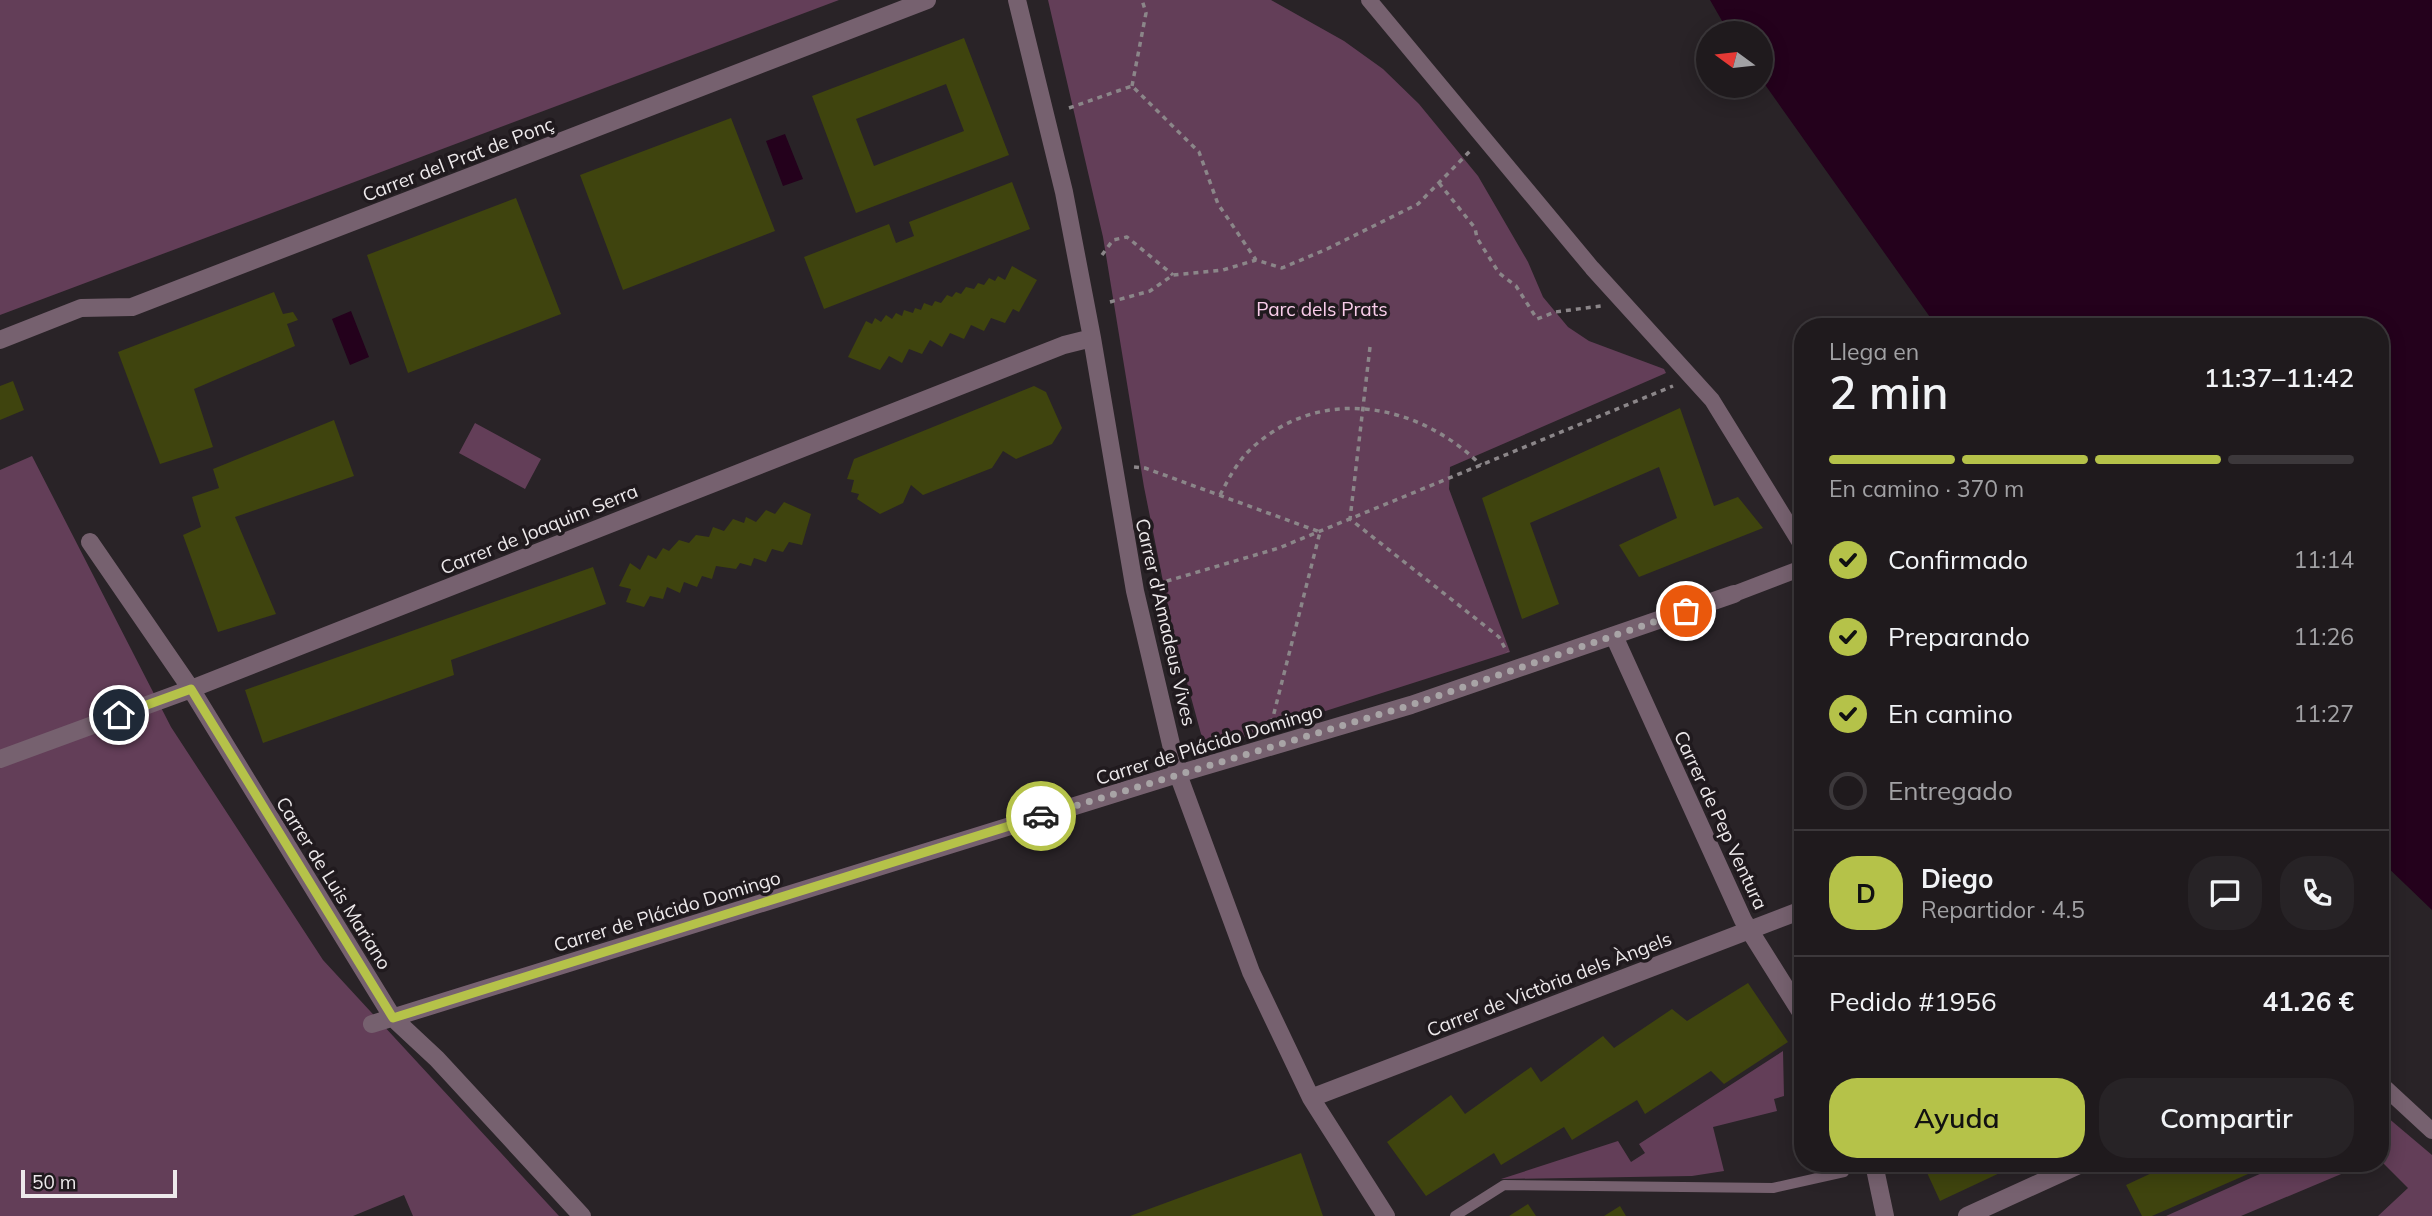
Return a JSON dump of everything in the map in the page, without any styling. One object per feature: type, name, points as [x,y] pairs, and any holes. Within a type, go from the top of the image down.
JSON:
[{"type":"street","name":"Carrer del Prat de Ponç","points":[[0,340],[81,308],[132,307],[927,0]]},
{"type":"street","name":"Carrer d'Amadeus Vives","points":[[1017,0],[1064,192],[1135,591],[1178,774],[1251,972],[1311,1097],[1386,1216]]},
{"type":"street","points":[[1368,0],[1624,303],[1712,400],[1794,533]]},
{"type":"street","name":"Carrer de Joaquim Serra","points":[[0,759],[191,689],[1064,345],[1092,338]]},
{"type":"street","name":"Carrer de Luis Mariano","points":[[90,542],[191,689],[393,1018],[437,1059],[582,1216]]},
{"type":"street","points":[[1734,594],[1794,571]]},
{"type":"street","name":"Carrer de Plácido Domingo","points":[[372,1024],[1178,774],[1411,705],[1734,594]]},
{"type":"street","name":"Carrer de Pep Ventura","points":[[1614,636],[1748,930],[1794,1002]]},
{"type":"street","name":"Carrer de Victòria dels Àngels","points":[[1311,1097],[1794,913]]},
{"type":"street","points":[[2389,1091],[2432,1131]]},
{"type":"street","points":[[1876,1172],[1885,1216]]},
{"type":"street","points":[[1967,1216],[2063,1172]]},
{"type":"lane","points":[[1455,1216],[1504,1185],[1773,1188],[1844,1172]]},
{"type":"path","points":[[1132,86],[1146,13],[1143,1],[1148,0]]},
{"type":"path","points":[[1069,108],[1132,86]]},
{"type":"path","points":[[1132,86],[1199,152],[1218,204],[1256,260]]},
{"type":"path","points":[[1111,302],[1150,291],[1173,275],[1223,270],[1256,260],[1282,268],[1327,249],[1418,204],[1483,137]]},
{"type":"path","points":[[1438,183],[1475,228],[1477,238],[1499,273],[1516,286],[1537,319],[1555,312],[1624,303]]},
{"type":"path","points":[[1102,255],[1114,240],[1127,237],[1173,275]]},
{"type":"path","points":[[1350,519],[1370,347]]},
{"type":"path","points":[[1157,584],[1279,548],[1692,378]]},
{"type":"path","points":[[1219,496],[1235,468],[1253,447],[1278,429],[1304,416],[1328,409],[1385,410],[1423,423],[1466,451],[1481,465]]},
{"type":"path","points":[[1134,467],[1144,468],[1320,531]]},
{"type":"path","points":[[1350,519],[1499,637],[1510,657]]},
{"type":"path","points":[[1276,731],[1272,721],[1320,531]]},
{"type":"green space","points":[[0,0],[839,0],[0,315]]},
{"type":"green space","name":"Parc dels Prats","points":[[1048,0],[1271,0],[1344,41],[1383,69],[1419,104],[1478,176],[1528,262],[1543,297],[1568,327],[1589,341],[1664,369],[1666,373],[1450,467],[1449,489],[1510,652],[1222,744],[1206,740],[1201,734],[1173,631],[1144,487],[1103,237]]},
{"type":"green space","points":[[475,423],[541,459],[525,489],[459,453]]},
{"type":"green space","points":[[32,456],[171,727],[323,960],[559,1216],[413,1216],[404,1195],[353,1216],[0,1216],[0,470]]},
{"type":"green space","points":[[1783,1051],[1784,1096],[1774,1099],[1777,1111],[1713,1127],[1724,1171],[1692,1176],[1501,1179],[1618,1141],[1631,1162],[1645,1153],[1639,1144]]},
{"type":"green space","points":[[2389,1119],[2432,1155],[2432,1216],[2378,1216],[2408,1188],[2389,1169]]},
{"type":"green space","points":[[2264,1172],[2346,1172],[2241,1216],[2166,1216]]},
{"type":"shaded area","points":[[1710,0],[2432,0],[2432,910],[2389,869],[2389,318],[1931,318],[1773,96],[1773,21],[1722,21]]},
{"type":"shaded area","points":[[785,134],[803,179],[783,186],[766,141]]},
{"type":"shaded area","points":[[351,311],[369,357],[350,365],[332,319]]},
{"type":"building","points":[[964,38],[1009,155],[856,213],[812,96]],"holes":[[[946,84],[964,131],[874,166],[856,119]]]},
{"type":"building","points":[[731,118],[775,231],[623,290],[580,175]]},
{"type":"building","points":[[1012,182],[1030,229],[824,309],[804,257],[889,224],[896,243],[914,236],[909,222]]},
{"type":"building","points":[[516,198],[561,314],[408,373],[367,255]]},
{"type":"building","points":[[1012,266],[1037,280],[1019,312],[1013,309],[1005,323],[991,318],[984,331],[971,325],[964,339],[950,333],[942,347],[930,340],[922,354],[909,349],[902,363],[889,356],[880,370],[848,357],[866,321],[872,324],[875,318],[881,322],[886,315],[892,319],[896,313],[902,316],[904,310],[913,313],[915,308],[921,310],[924,303],[932,306],[935,301],[941,303],[947,295],[952,297],[956,292],[961,294],[966,287],[974,289],[978,283],[984,285],[989,278],[995,281],[998,276],[1005,280]]},
{"type":"building","points":[[274,292],[283,314],[293,312],[298,320],[287,324],[295,346],[194,389],[213,447],[160,464],[118,352]]},
{"type":"building","points":[[13,381],[24,410],[0,420],[0,386]]},
{"type":"building","points":[[1034,386],[1046,392],[1062,428],[1052,444],[1016,459],[1003,451],[992,468],[923,495],[911,485],[903,503],[880,514],[857,499],[859,494],[851,492],[854,480],[847,479],[854,459]]},
{"type":"building","points":[[1680,408],[1714,506],[1738,497],[1763,528],[1639,577],[1619,545],[1677,518],[1659,467],[1530,523],[1559,604],[1522,619],[1482,498]]},
{"type":"building","points":[[334,420],[354,476],[235,517],[276,614],[218,632],[183,535],[201,527],[192,497],[219,488],[213,469]]},
{"type":"building","points":[[784,502],[811,514],[802,545],[789,542],[783,552],[772,549],[766,562],[754,558],[751,566],[740,563],[736,569],[716,566],[712,579],[702,576],[697,587],[684,582],[680,593],[667,587],[663,599],[650,596],[644,607],[626,602],[631,589],[619,586],[630,563],[640,570],[648,555],[656,559],[663,548],[669,551],[679,540],[689,543],[696,535],[709,537],[713,527],[724,531],[733,519],[744,523],[746,517],[756,522],[766,510],[775,514]]},
{"type":"building","points":[[593,567],[606,604],[451,660],[454,675],[263,743],[245,690]]},
{"type":"building","points":[[1748,983],[1788,1042],[1724,1084],[1711,1071],[1645,1114],[1637,1100],[1572,1140],[1564,1127],[1501,1165],[1494,1153],[1426,1196],[1387,1142],[1451,1095],[1465,1114],[1531,1067],[1541,1082],[1603,1036],[1614,1048],[1672,1009],[1687,1021]]},
{"type":"building","points":[[1301,1153],[1323,1216],[1130,1216]]},
{"type":"building","points":[[1927,1172],[2002,1172],[1940,1201]]},
{"type":"building","points":[[2154,1172],[2253,1172],[2152,1216],[2142,1216],[2126,1185]]},
{"type":"building","points":[[1528,1204],[1536,1216],[1509,1216]]},
{"type":"building","points":[[1620,1206],[1626,1216],[1604,1216]]},
{"type":"way so far","points":[[1041,816],[1411,705],[1582,649],[1686,611]]},
{"type":"route","points":[[119,715],[191,689],[393,1018],[1041,816]]}]
